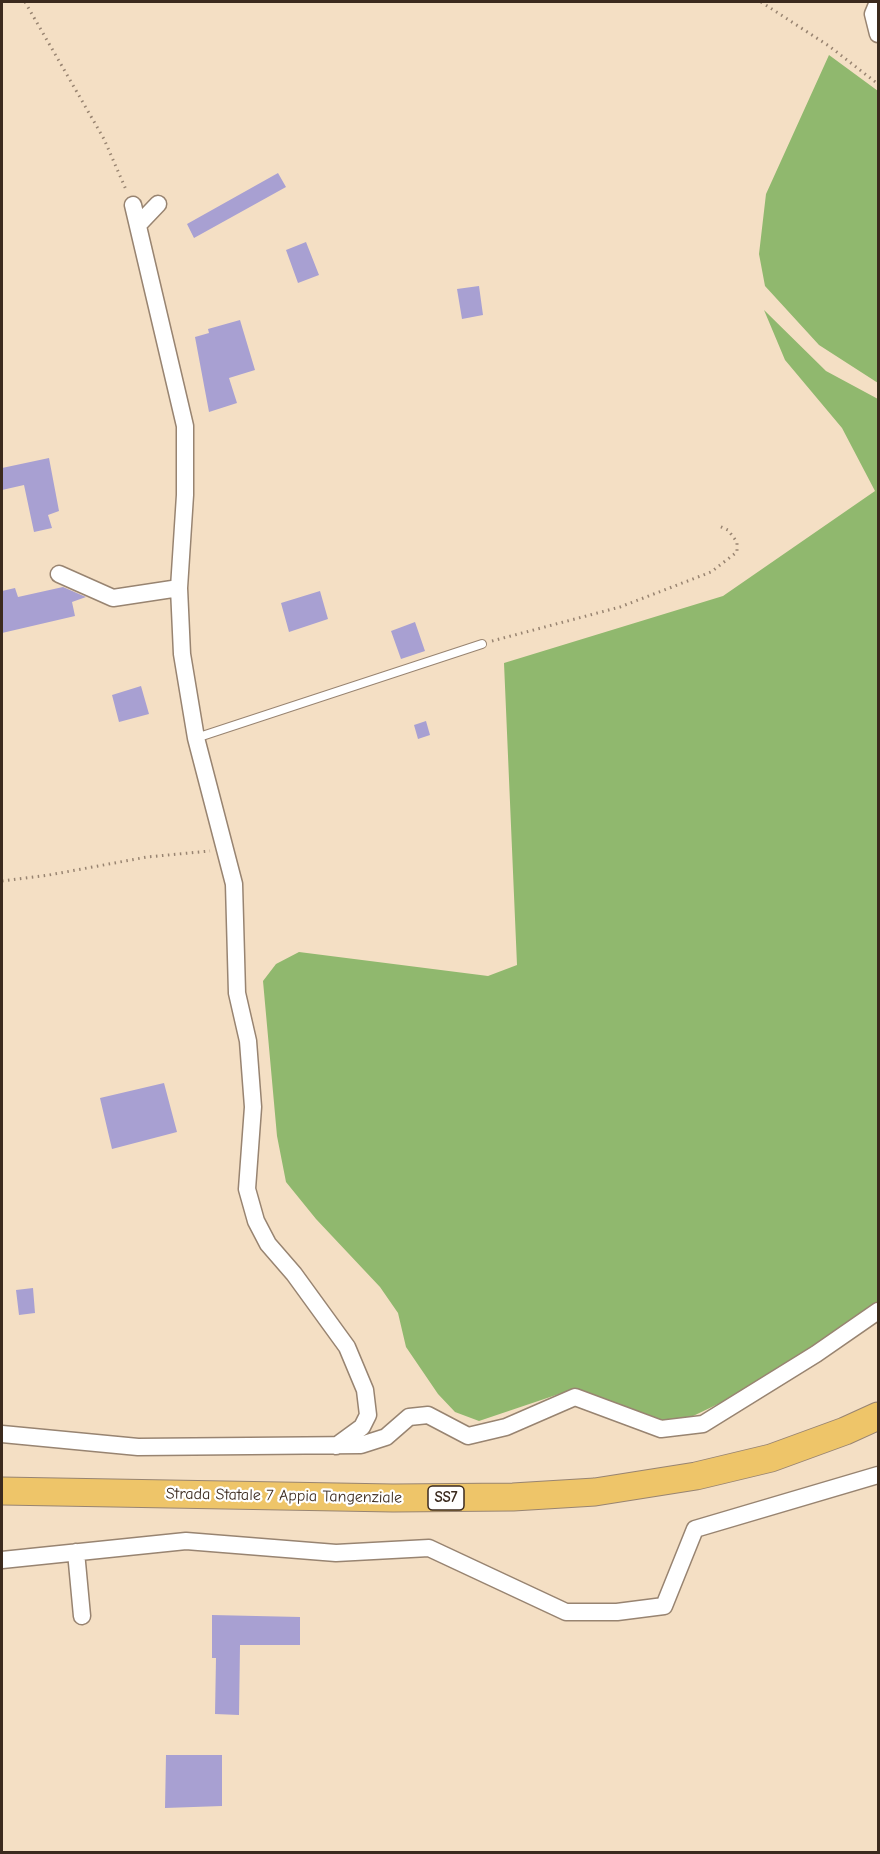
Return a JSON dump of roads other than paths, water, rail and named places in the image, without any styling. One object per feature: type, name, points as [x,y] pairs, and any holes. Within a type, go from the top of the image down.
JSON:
[{"type":"highway","name":"Strada Statale 7 Appia Tangenziale","points":[[2,1491],[393,1498],[513,1497],[595,1492],[696,1476],[771,1458],[879,1416]]},
{"type":"street","points":[[879,2],[873,14],[879,34]]},
{"type":"street","points":[[138,225],[158,204]]},
{"type":"street","points":[[133,205],[185,426],[185,495],[179,588],[187,716],[196,738],[234,884],[237,993],[248,1041],[253,1107],[247,1189],[256,1221],[268,1244],[294,1274],[347,1347],[365,1390],[368,1415],[362,1427],[336,1446]]},
{"type":"street","points":[[59,574],[113,598],[179,588]]},
{"type":"street","points":[[2,1434],[138,1447],[361,1445],[386,1437],[408,1417],[428,1415],[468,1436],[506,1427],[575,1397],[661,1429],[703,1424],[816,1354],[879,1311]]},
{"type":"street","points":[[2,1560],[186,1541],[223,1549],[336,1553],[429,1548],[566,1612],[617,1612],[664,1606],[694,1529],[879,1475]]},
{"type":"street","points":[[76,1552],[82,1616]]},
{"type":"lane","points":[[196,738],[482,644]]}]
